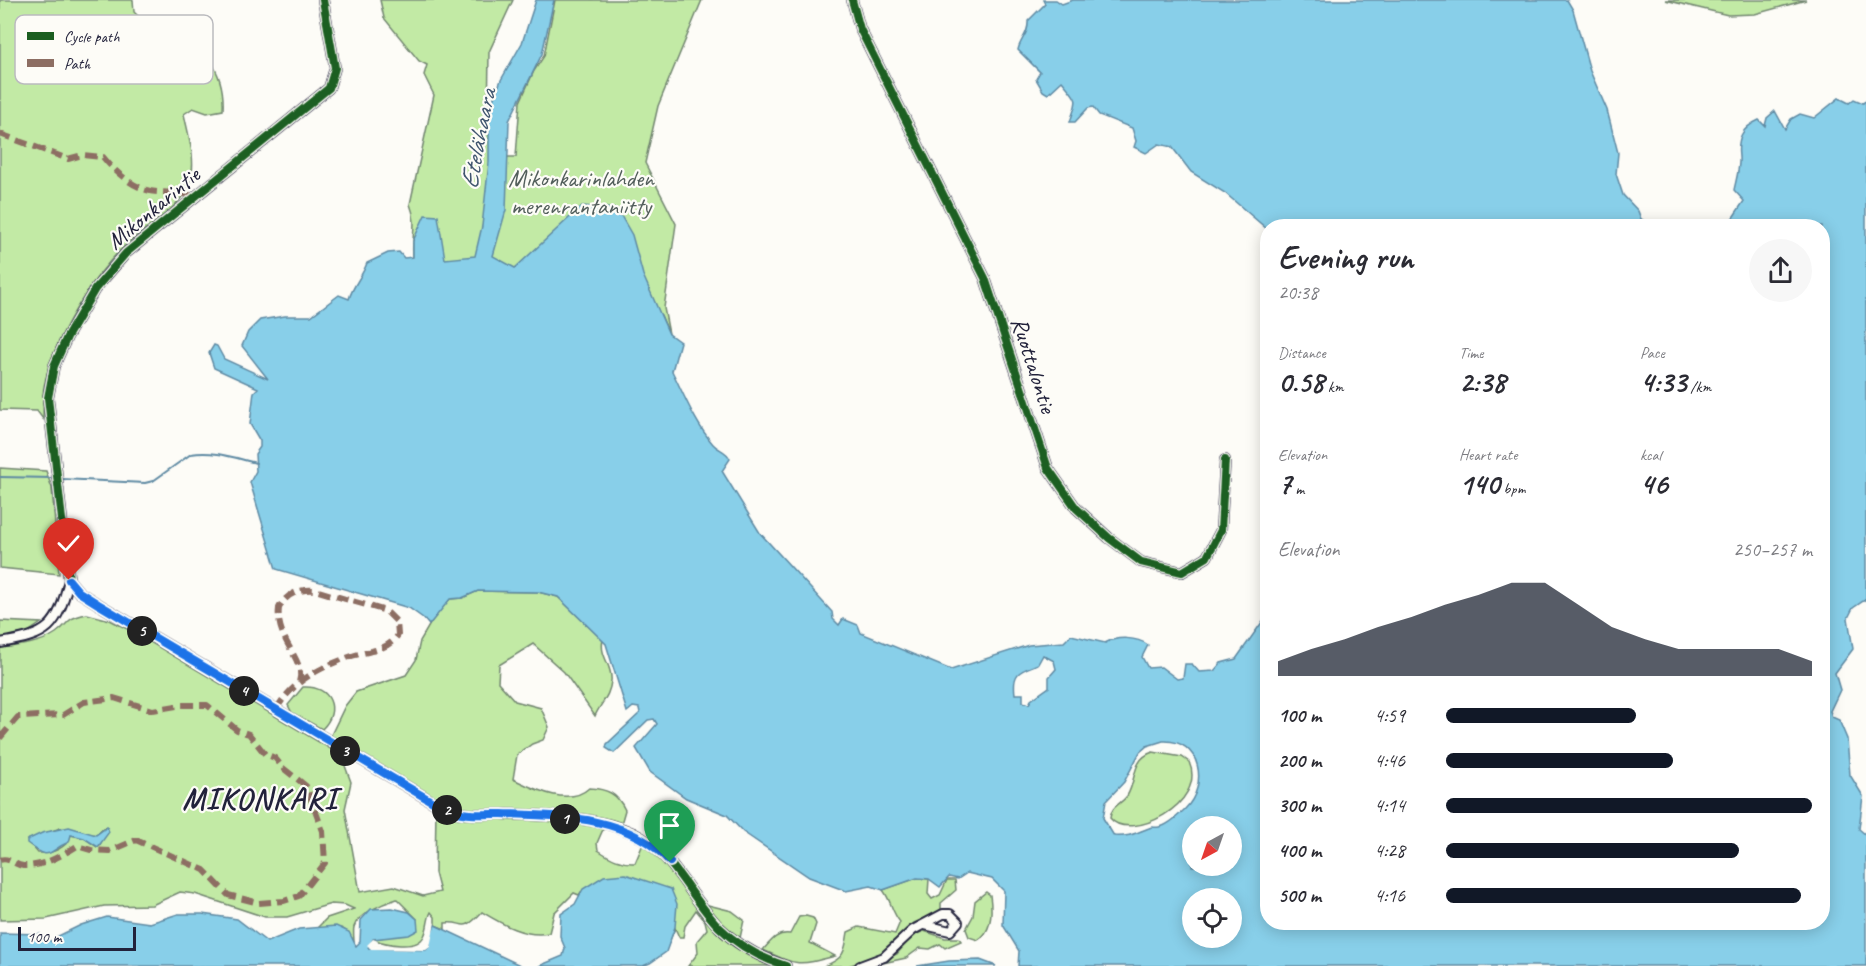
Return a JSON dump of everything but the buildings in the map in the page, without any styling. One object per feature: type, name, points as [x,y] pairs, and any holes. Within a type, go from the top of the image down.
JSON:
[{"type":"street","name":"Mikonkarintie","points":[[69,580],[48,398],[58,357],[89,298],[120,259],[329,88],[335,68],[323,0]]},
{"type":"street","name":"Ruottalontie","points":[[852,0],[860,29],[985,278],[1044,459],[1076,508],[1109,538],[1141,562],[1182,573],[1207,557],[1221,530],[1225,460]]},
{"type":"street","points":[[0,643],[32,638],[49,628],[58,615],[69,580]]},
{"type":"street","points":[[69,580],[79,592],[98,604],[443,808],[463,814],[581,820],[612,825],[634,834],[665,856],[725,932],[749,950],[786,966]]},
{"type":"street","points":[[860,966],[892,952],[908,934],[925,925]]},
{"type":"green space","points":[[0,0],[133,0],[134,12],[137,15],[15,15],[15,84],[213,84],[213,66],[221,84],[223,110],[207,113],[193,108],[184,114],[193,165],[190,182],[172,208],[115,255],[76,308],[65,328],[49,368],[43,391],[43,419],[37,411],[0,410]]},
{"type":"green space","name":"Mikonkarinlahden merenrantaniitty","points":[[380,0],[513,0],[489,52],[488,120],[491,157],[516,157],[520,102],[534,71],[544,56],[555,0],[702,0],[658,106],[645,163],[676,224],[664,308],[669,334],[661,315],[550,266],[470,272],[413,250],[414,224],[410,204],[434,95],[424,75],[427,65],[419,61],[384,18]]},
{"type":"green space","points":[[1665,0],[1806,0],[1755,14],[1728,15]]},
{"type":"green space","points":[[0,468],[46,471],[52,488],[59,574],[0,568]]},
{"type":"green space","points":[[478,591],[538,592],[558,597],[603,640],[602,646],[611,681],[607,696],[595,716],[564,672],[533,644],[499,665],[498,682],[515,701],[541,708],[549,727],[543,740],[532,744],[517,755],[513,779],[541,791],[562,796],[572,796],[589,788],[606,791],[619,800],[625,810],[621,824],[598,817],[455,809],[439,803],[330,737],[345,706],[356,692],[406,675],[416,660],[420,641],[437,612],[450,599],[462,598]]},
{"type":"green space","points":[[87,614],[110,620],[135,633],[341,755],[351,782],[345,809],[360,892],[394,886],[423,896],[440,892],[435,873],[436,808],[455,816],[521,817],[604,827],[597,843],[598,850],[616,860],[635,863],[643,844],[666,863],[714,926],[780,966],[688,966],[698,953],[697,941],[707,929],[705,921],[696,910],[685,926],[683,937],[679,937],[675,928],[668,945],[581,892],[579,895],[574,893],[554,913],[549,933],[523,932],[482,912],[466,925],[445,923],[445,929],[435,925],[435,917],[431,912],[424,936],[415,944],[408,945],[385,943],[373,939],[391,936],[417,919],[397,899],[365,913],[356,922],[354,942],[350,935],[342,929],[317,928],[327,918],[354,909],[345,905],[331,904],[287,917],[265,917],[195,894],[180,892],[152,905],[104,906],[46,919],[0,920],[0,648],[43,640],[79,616]],"holes":[[[105,827],[100,846],[97,847],[84,838],[71,835],[69,840],[58,849],[38,853],[27,840],[60,828],[96,835]]]},
{"type":"green space","points":[[0,621],[41,623],[28,632],[0,639]]},
{"type":"green space","points":[[303,687],[320,690],[330,700],[331,715],[322,729],[292,713],[288,705]]},
{"type":"green space","points":[[1153,752],[1182,757],[1189,762],[1192,777],[1187,792],[1177,805],[1164,815],[1133,826],[1120,824],[1110,818],[1112,811],[1127,796],[1141,760]]},
{"type":"green space","points":[[917,878],[929,879],[928,894],[932,899],[940,895],[947,880],[955,880],[956,890],[941,903],[941,912],[914,923],[883,954],[848,966],[824,966],[840,957],[848,932],[859,927],[895,934],[900,922],[883,890]]},
{"type":"green space","points":[[986,892],[990,895],[989,925],[978,940],[969,937],[966,929],[973,916],[975,901]]},
{"type":"green space","points":[[704,904],[732,911],[744,920],[740,938],[719,923]]},
{"type":"green space","points":[[799,917],[813,918],[816,924],[810,943],[835,956],[813,962],[798,963],[763,950],[778,936],[790,934]]},
{"type":"green space","points":[[924,931],[945,938],[959,938],[961,941],[945,948],[940,944],[930,949],[920,948],[906,958],[869,966],[897,954],[912,936]]},
{"type":"water","points":[[536,0],[554,0],[542,54],[509,121],[506,210],[493,256],[515,268],[582,206],[617,209],[632,235],[643,275],[669,334],[680,342],[672,371],[701,427],[713,444],[730,459],[722,471],[760,533],[832,612],[833,619],[839,625],[843,619],[858,625],[861,633],[951,670],[1029,645],[1064,642],[1071,635],[1105,643],[1121,638],[1133,639],[1148,645],[1142,657],[1148,668],[1161,667],[1177,679],[1183,678],[1185,664],[1192,664],[1199,672],[1214,671],[1221,663],[1236,659],[1260,625],[1260,930],[1830,930],[1830,711],[1832,717],[1839,720],[1847,739],[1850,775],[1863,796],[1859,829],[1866,835],[1866,966],[1018,966],[1019,951],[1003,925],[1004,891],[992,879],[967,873],[958,879],[949,877],[940,887],[929,879],[917,878],[883,890],[871,886],[846,891],[809,877],[743,832],[727,815],[686,798],[650,772],[636,748],[657,724],[654,719],[648,720],[614,753],[606,748],[607,744],[640,713],[639,708],[633,707],[627,712],[606,644],[558,597],[538,592],[478,591],[462,598],[450,599],[429,625],[409,608],[276,569],[250,482],[256,471],[255,454],[260,447],[260,441],[250,424],[254,392],[258,388],[214,368],[209,353],[214,345],[217,346],[224,359],[268,379],[242,346],[248,332],[260,320],[285,316],[311,316],[339,295],[349,299],[367,263],[388,253],[399,252],[404,258],[413,257],[413,241],[425,215],[438,216],[445,259],[475,256],[482,226],[489,162],[489,110],[501,80],[522,43]],"holes":[[[1043,655],[1054,661],[1056,669],[1049,677],[1049,687],[1029,704],[1023,702],[1023,694],[1015,694],[1014,687],[1019,673],[1038,664]],[[1163,741],[1176,742],[1186,747],[1193,755],[1197,765],[1199,776],[1193,799],[1166,825],[1151,827],[1129,835],[1114,836],[1103,818],[1106,801],[1124,782],[1140,752],[1147,746]]]},
{"type":"water","points":[[1043,0],[1056,0],[1062,4],[1073,0],[1567,0],[1573,10],[1590,71],[1607,110],[1618,153],[1616,174],[1623,195],[1638,211],[1641,219],[1260,219],[1260,223],[1225,193],[1191,172],[1172,147],[1159,144],[1146,153],[1134,147],[1136,141],[1132,128],[1099,115],[1093,107],[1088,108],[1075,122],[1070,122],[1076,104],[1075,97],[1062,81],[1048,94],[1043,91],[1036,79],[1040,72],[1018,50],[1028,21],[1045,4]]},
{"type":"water","points":[[1839,98],[1849,103],[1854,99],[1863,103],[1866,100],[1866,599],[1853,608],[1848,618],[1853,649],[1835,673],[1840,690],[1830,711],[1830,219],[1732,219],[1744,201],[1734,190],[1739,165],[1740,139],[1744,130],[1759,120],[1765,126],[1767,118],[1775,111],[1785,129],[1791,119],[1800,114],[1814,118]]},
{"type":"water","points":[[69,827],[96,835],[107,827],[109,832],[98,847],[84,838],[71,835],[69,842],[46,854],[27,843],[27,840],[42,833]]},
{"type":"water","points":[[625,874],[671,889],[677,904],[675,927],[666,952],[643,966],[539,966],[563,956],[565,948],[560,936],[561,914],[575,904],[583,889],[604,876]]},
{"type":"water","points":[[392,908],[409,912],[417,919],[418,930],[409,935],[373,939],[368,948],[426,950],[430,946],[430,936],[435,925],[522,966],[0,966],[0,933],[40,934],[52,942],[56,937],[81,925],[107,917],[150,923],[178,914],[202,914],[237,919],[267,942],[299,929],[336,926],[349,932],[356,946],[360,942],[361,920],[371,909]]},
{"type":"water","points":[[980,960],[996,966],[917,966],[949,961]]},
{"type":"pier","points":[[435,922],[430,947],[426,950],[371,949],[367,945],[373,939],[378,941],[372,943],[372,946],[425,947],[427,934]]},
{"type":"waterway","points":[[62,479],[145,483],[153,481],[191,454],[199,453],[224,455],[256,463]]},
{"type":"waterway","points":[[0,477],[52,478]]},
{"type":"marked path","points":[[0,134],[68,159],[82,155],[103,157],[120,175],[134,185],[150,191],[182,193],[196,197]]},
{"type":"marked path","points":[[276,710],[290,691],[308,676],[352,656],[377,650],[394,640],[398,635],[397,622],[386,611],[315,590],[304,590],[290,595],[279,608],[279,620],[299,666],[299,682]]},
{"type":"marked path","points":[[0,738],[18,717],[63,715],[84,702],[114,698],[153,710],[182,705],[207,705],[237,730],[249,734],[265,754],[275,758],[283,768],[306,786],[323,831],[325,863],[299,896],[284,901],[259,903],[228,895],[204,870],[136,840],[110,851],[91,850],[77,846],[37,865],[23,866],[0,860]]},
{"type":"cycle path","points":[[323,0],[335,68],[329,88],[126,253],[95,289],[67,337],[54,366],[48,398],[69,580],[79,592],[98,604],[443,808],[464,813],[551,816],[585,820],[618,827],[633,833],[659,851],[708,915],[726,934],[750,950],[786,966]]},
{"type":"cycle path","points":[[852,0],[860,29],[985,278],[1048,468],[1076,508],[1109,538],[1141,562],[1182,572],[1207,557],[1221,530],[1225,460]]},
{"type":"district","name":"MIKONKARI","points":[[260,799]]},
{"type":"route","points":[[69,580],[79,592],[98,604],[443,808],[463,814],[523,815],[612,825],[643,839],[670,862]]},
{"type":"water label","name":"Etelähaara","points":[[478,139]]}]
